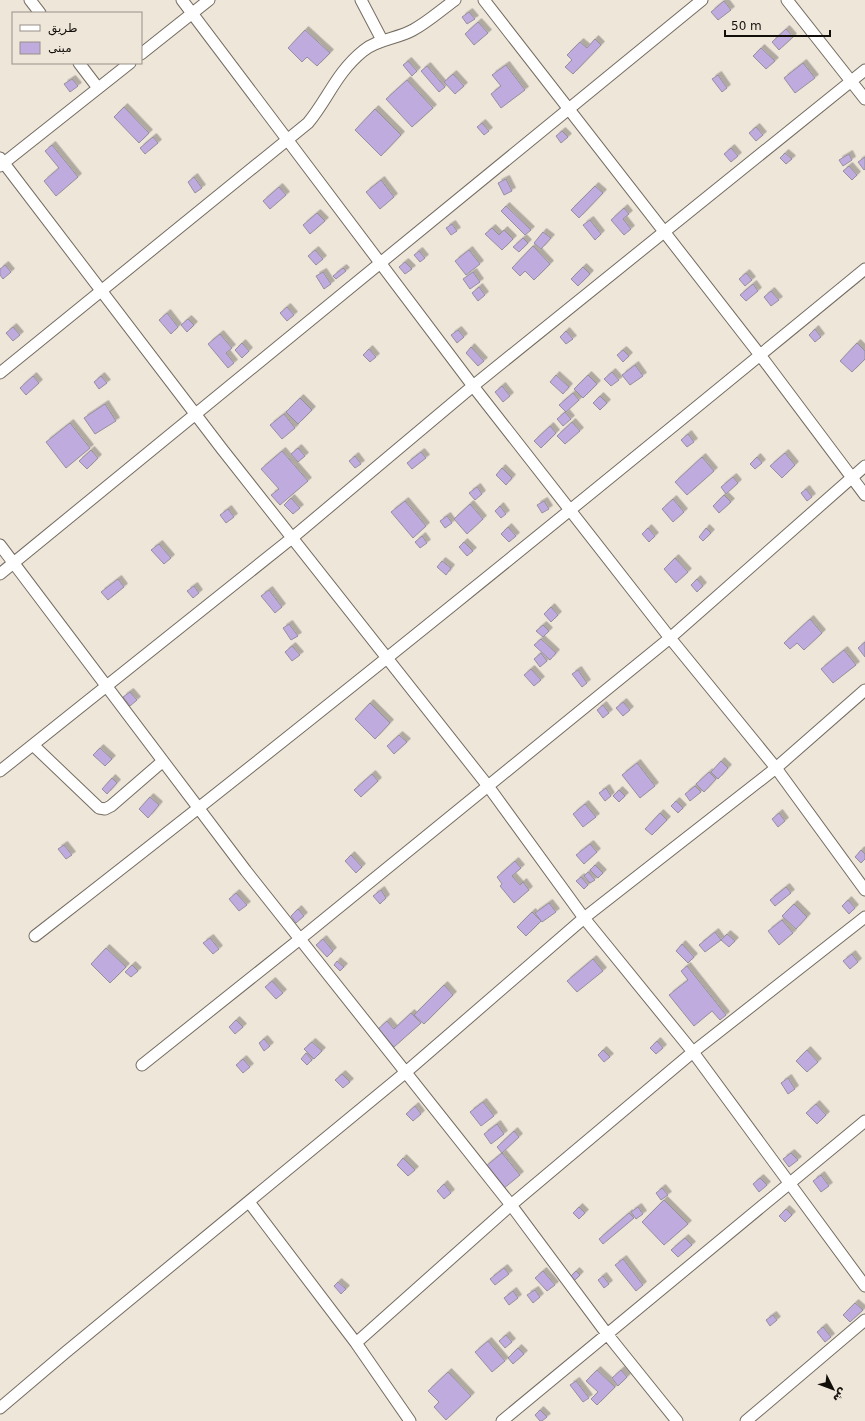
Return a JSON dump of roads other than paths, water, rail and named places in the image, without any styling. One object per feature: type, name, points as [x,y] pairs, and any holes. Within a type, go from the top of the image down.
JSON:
[{"type":"street","points":[[30,0],[39,12]]},
{"type":"street","points":[[182,0],[473,386],[670,638],[776,768],[865,890]]},
{"type":"street","points":[[142,53],[209,0]]},
{"type":"street","points":[[361,0],[382,40]]},
{"type":"street","points":[[0,373],[308,123],[316,113],[339,75],[351,61],[364,50],[382,40],[412,31],[455,0]]},
{"type":"street","points":[[484,0],[666,232],[865,495]]},
{"type":"street","points":[[0,574],[379,262],[702,0]]},
{"type":"street","points":[[787,0],[865,99]]},
{"type":"street","points":[[80,64],[98,88]]},
{"type":"street","points":[[129,64],[1,162],[102,290],[222,449],[488,786],[584,918],[693,1052],[865,1286]]},
{"type":"street","points":[[0,771],[292,538],[473,386],[666,232],[865,70]]},
{"type":"street","points":[[35,936],[200,809],[387,659],[865,269]]},
{"type":"street","points":[[142,1065],[300,939],[670,638],[865,466]]},
{"type":"street","points":[[0,546],[106,687],[300,939],[511,1205],[607,1334],[678,1421]]},
{"type":"street","points":[[0,1408],[406,1072],[584,918],[776,768],[865,690]]},
{"type":"street","points":[[33,745],[99,808],[105,809],[163,760]]},
{"type":"street","points":[[356,1343],[511,1205],[693,1052],[865,917]]},
{"type":"street","points":[[502,1421],[865,1121]]},
{"type":"street","points":[[249,1202],[356,1343],[410,1421]]},
{"type":"street","points":[[746,1421],[865,1320]]}]
